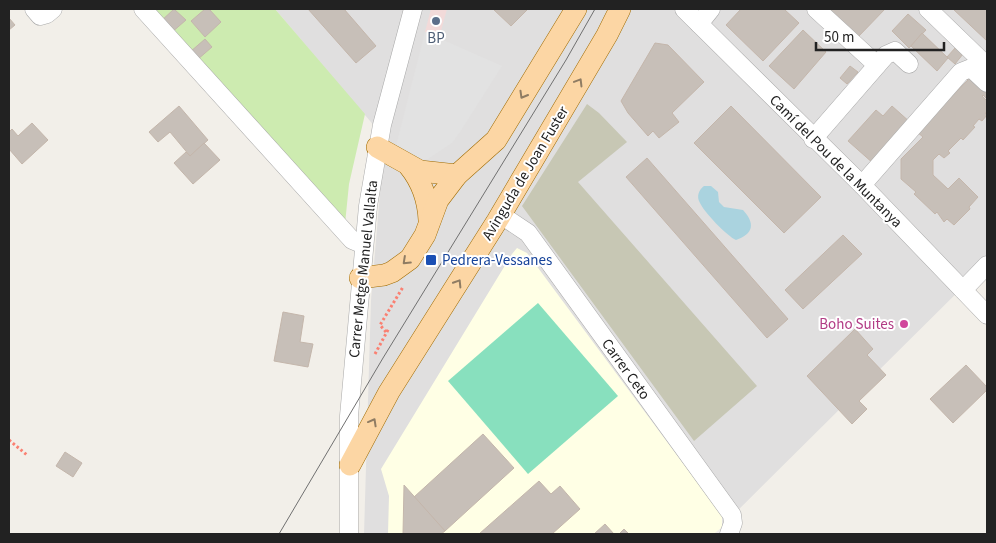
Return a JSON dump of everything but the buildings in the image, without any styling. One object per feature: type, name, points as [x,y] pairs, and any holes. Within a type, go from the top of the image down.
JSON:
[{"type":"main road","points":[[360,278],[384,275],[401,267],[410,258],[425,235],[438,200],[457,175],[496,140],[576,9]]},
{"type":"main road","name":"Avinguda de Joan Fuster","points":[[350,465],[389,392],[501,215],[607,35],[620,9]]},
{"type":"main road","points":[[377,147],[420,171],[457,175]]},
{"type":"main road","points":[[408,166],[417,176],[426,195],[429,222]]},
{"type":"street","points":[[34,9],[40,16],[44,16],[53,9]]},
{"type":"street","points":[[143,9],[352,240],[364,244]]},
{"type":"street","name":"Carrer Metge Manuel Vallalta","points":[[349,534],[349,416],[368,206],[377,147],[413,9]]},
{"type":"street","name":"Camí del Pou de la Muntanya","points":[[684,9],[813,139],[862,185],[987,315]]},
{"type":"street","points":[[699,24],[711,9]]},
{"type":"street","points":[[816,9],[876,65]]},
{"type":"street","points":[[928,9],[987,66]]},
{"type":"street","points":[[813,139],[886,54],[895,52],[909,64]]},
{"type":"street","points":[[862,185],[961,72],[971,68],[987,83]]},
{"type":"street","name":"Carrer Ceto","points":[[501,215],[528,233],[732,514],[733,523],[729,534]]},
{"type":"street","points":[[963,290],[987,265]]},
{"type":"path","points":[[386,332],[380,325],[408,280]]},
{"type":"path","points":[[375,354],[389,328]]},
{"type":"path","points":[[9,440],[27,455]]},
{"type":"shaded area","points":[[275,9],[987,9],[987,263],[714,534],[364,534],[371,300],[382,169],[387,141]]},
{"type":"shaded area","name":"BP","points":[[431,9],[447,9],[439,38],[425,32]]},
{"type":"shaded area","points":[[425,32],[502,66],[452,143],[428,159],[417,160],[396,146]]},
{"type":"shaded area","points":[[587,104],[599,113],[627,142],[578,182],[757,386],[694,441],[522,206]]},
{"type":"shaded area","points":[[517,248],[527,253],[722,516],[722,527],[714,534],[388,534],[389,496],[381,469]]},
{"type":"green space","points":[[152,9],[275,9],[365,114],[349,184],[345,224]]},
{"type":"green space","points":[[538,303],[618,396],[528,474],[448,381]]},
{"type":"water","points":[[704,186],[711,186],[718,192],[719,202],[724,207],[743,210],[750,219],[751,224],[751,228],[746,235],[736,240],[711,218],[702,207],[698,198],[699,191]]},
{"type":"tram line","points":[[279,534],[383,358],[566,60],[595,9]]},
{"type":"place","name":"BP","points":[[436,21]]},
{"type":"place","name":"Pedrera-Vessanes","points":[[431,260]]},
{"type":"place","name":"Boho Suites","points":[[904,324]]}]
